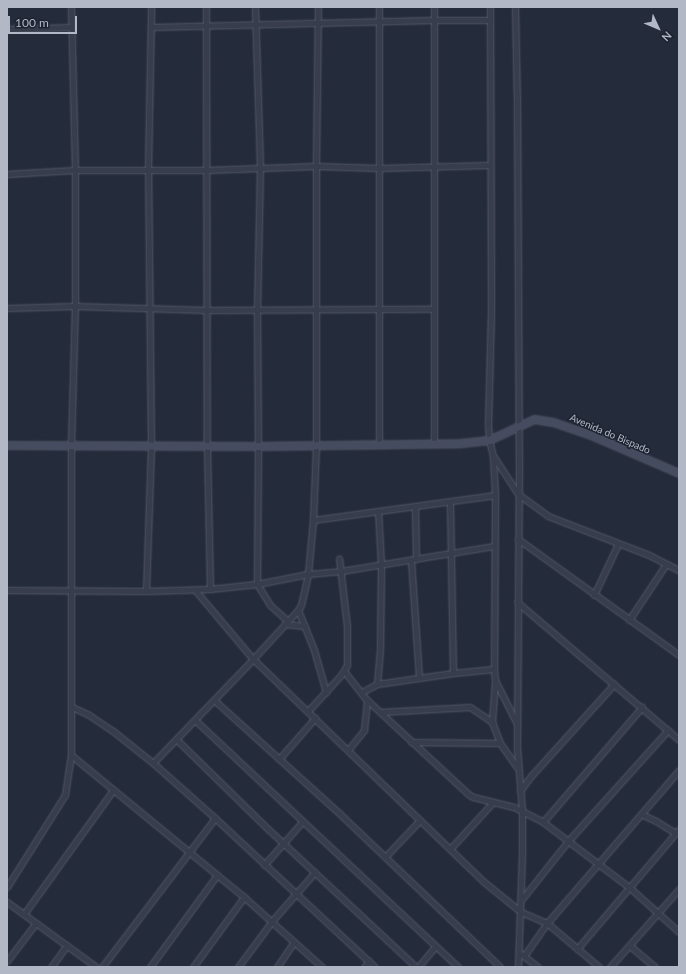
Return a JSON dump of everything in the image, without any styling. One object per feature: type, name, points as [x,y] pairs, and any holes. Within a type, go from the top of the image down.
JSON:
[{"type":"main road","name":"Avenida do Bispado","points":[[489,440],[534,419],[553,422],[591,435],[679,473]]},
{"type":"main road","points":[[7,445],[379,445],[434,444],[489,440]]},
{"type":"street","points":[[7,887],[65,795],[71,755],[71,446],[75,306],[75,170],[71,7]]},
{"type":"street","points":[[146,591],[151,446],[148,170],[151,7]]},
{"type":"street","points":[[206,7],[207,446],[210,589]]},
{"type":"street","points":[[255,7],[260,168],[257,310],[257,584],[270,605],[286,622],[305,626]]},
{"type":"street","points":[[153,763],[196,720],[298,610],[301,605],[308,574],[313,520],[316,445],[316,166],[318,7]]},
{"type":"street","points":[[379,7],[379,445]]},
{"type":"street","points":[[434,7],[434,444]]},
{"type":"street","points":[[490,7],[489,165],[491,311],[489,440],[493,456],[495,495],[493,546],[495,680],[492,722],[500,743],[518,767]]},
{"type":"street","points":[[515,7],[518,99],[518,767],[522,810],[522,899],[517,952],[518,967]]},
{"type":"street","points":[[151,27],[379,21],[490,20]]},
{"type":"street","points":[[7,29],[71,26]]},
{"type":"street","points":[[7,174],[75,170],[206,170],[316,166],[380,168],[489,165]]},
{"type":"street","points":[[7,308],[75,306],[207,310],[317,311],[434,309]]},
{"type":"street","points":[[493,456],[518,494],[548,516],[679,570]]},
{"type":"street","points":[[313,520],[495,495]]},
{"type":"street","points":[[450,502],[453,673]]},
{"type":"street","points":[[415,507],[414,559],[419,678]]},
{"type":"street","points":[[377,684],[380,649],[381,564],[378,511]]},
{"type":"street","points":[[518,539],[679,655]]},
{"type":"street","points":[[594,595],[618,544]]},
{"type":"street","points":[[7,590],[146,591],[210,589],[257,584],[308,574],[341,571],[493,546]]},
{"type":"street","points":[[308,711],[344,671],[347,656],[347,626],[339,558]]},
{"type":"street","points":[[629,620],[666,564]]},
{"type":"street","points":[[195,590],[253,659],[484,882],[521,912],[547,923],[599,967]]},
{"type":"street","points":[[518,602],[679,740]]},
{"type":"street","points":[[298,610],[314,650],[326,692]]},
{"type":"street","points":[[362,692],[377,684],[453,673],[494,670]]},
{"type":"street","points":[[344,671],[367,700],[468,794],[473,797],[522,810],[543,822],[569,840],[629,887],[679,932]]},
{"type":"street","points":[[495,680],[518,724]]},
{"type":"street","points":[[520,791],[531,776],[614,684]]},
{"type":"street","points":[[214,700],[385,857],[500,967]]},
{"type":"street","points":[[348,750],[364,730],[367,700]]},
{"type":"street","points":[[72,707],[89,715],[113,731],[153,763],[215,818],[375,967]]},
{"type":"street","points":[[380,712],[470,707],[492,722]]},
{"type":"street","points":[[543,822],[642,707]]},
{"type":"street","points":[[279,759],[315,718]]},
{"type":"street","points":[[196,720],[302,822],[458,967]]},
{"type":"street","points":[[522,899],[569,840],[668,730]]},
{"type":"street","points":[[176,739],[283,843],[417,967],[435,947]]},
{"type":"street","points":[[411,742],[500,743]]},
{"type":"street","points":[[71,755],[244,897],[322,967]]},
{"type":"street","points":[[524,956],[547,923],[679,770]]},
{"type":"street","points":[[24,914],[113,790]]},
{"type":"street","points":[[450,850],[494,802]]},
{"type":"street","points":[[577,949],[677,831],[641,814]]},
{"type":"street","points":[[102,967],[215,818]]},
{"type":"street","points":[[385,857],[420,820]]},
{"type":"street","points":[[264,865],[302,822]]},
{"type":"street","points":[[238,967],[272,921],[315,872]]},
{"type":"street","points":[[150,967],[217,875]]},
{"type":"street","points":[[610,967],[679,889]]},
{"type":"street","points":[[193,967],[244,897]]},
{"type":"street","points":[[7,902],[96,967]]},
{"type":"street","points":[[7,961],[36,922]]},
{"type":"street","points":[[277,967],[294,942]]},
{"type":"street","points":[[51,967],[67,945]]},
{"type":"street","points":[[630,946],[655,967]]},
{"type":"street","points":[[517,952],[538,967]]},
{"type":"street","points":[[364,967],[368,961]]}]
